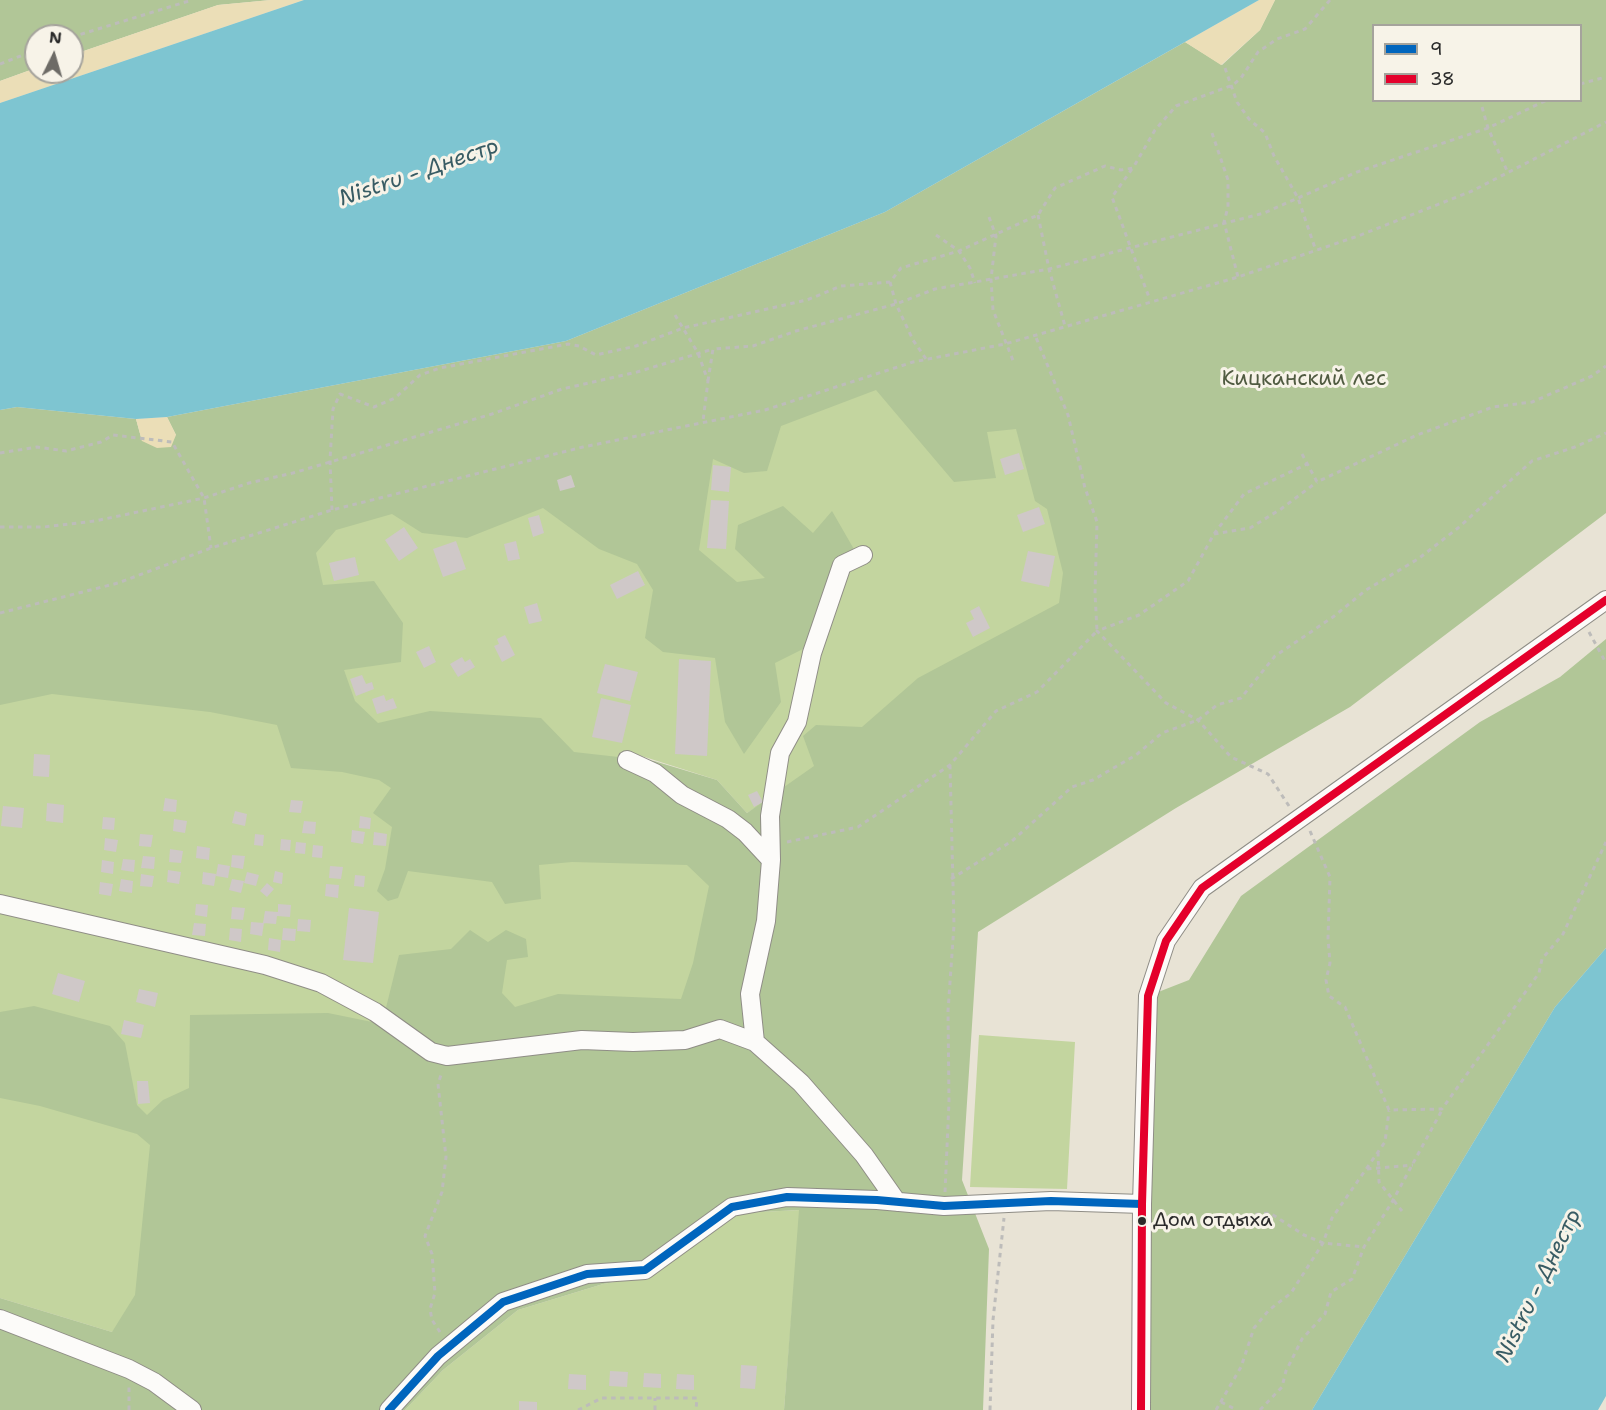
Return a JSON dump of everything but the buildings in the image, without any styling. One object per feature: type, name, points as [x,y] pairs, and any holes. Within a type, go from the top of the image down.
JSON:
[{"type":"street","points":[[755,1042],[750,994],[766,921],[771,860],[770,816],[780,753],[797,722],[812,653],[842,565],[863,555]]},
{"type":"street","points":[[1141,1410],[1142,1212],[1148,996],[1166,941],[1202,888],[1606,600]]},
{"type":"street","points":[[627,760],[655,773],[682,795],[746,831],[771,860]]},
{"type":"street","points":[[0,904],[265,965],[321,983],[375,1012],[439,1054],[582,1040],[633,1042],[685,1040],[720,1029],[755,1042],[801,1083],[864,1155],[897,1202]]},
{"type":"street","points":[[389,1410],[450,1347],[503,1302],[587,1274],[645,1270],[732,1207],[787,1197],[944,1206],[1051,1201],[1142,1212]]},
{"type":"street","points":[[0,1319],[129,1369],[154,1382],[192,1410]]},
{"type":"path","points":[[84,33],[192,0]]},
{"type":"path","points":[[1150,300],[1128,246],[1112,197],[1133,168],[1155,130],[1176,106],[1233,85],[1241,78],[1258,52],[1277,39],[1305,29],[1330,0]]},
{"type":"path","points":[[0,64],[24,55]]},
{"type":"path","points":[[1225,68],[1233,85],[1237,102],[1249,119],[1265,133],[1274,156],[1298,198],[1316,251]]},
{"type":"path","points":[[1582,84],[1606,76]]},
{"type":"path","points":[[0,527],[44,527],[95,521],[204,498],[492,414],[562,389],[713,348],[753,346],[796,331],[896,304],[935,289],[975,284],[1049,268],[1264,213],[1357,172],[1488,128],[1543,102]]},
{"type":"path","points":[[1482,107],[1488,128],[1508,173]]},
{"type":"path","points":[[0,613],[118,583],[211,548],[332,510],[583,447],[765,410],[926,359],[1005,344],[1150,300],[1238,277],[1316,251],[1472,191],[1606,122]]},
{"type":"path","points":[[1212,133],[1228,180],[1228,207],[1224,222],[1238,277]]},
{"type":"path","points":[[332,510],[330,460],[333,409],[340,394],[374,408],[395,398],[420,375],[440,368],[568,344],[579,346],[596,355],[636,346],[683,328],[807,300],[841,286],[890,282],[901,268],[959,251],[1038,215],[1055,188],[1105,166],[1121,170],[1133,168]]},
{"type":"path","points":[[1038,215],[1049,268],[1065,326]]},
{"type":"path","points":[[989,217],[996,236],[991,279],[993,310],[1014,363]]},
{"type":"path","points":[[936,235],[959,251],[970,268],[975,284]]},
{"type":"path","points":[[890,282],[896,304],[926,359]]},
{"type":"path","points":[[675,315],[699,353],[708,381]]},
{"type":"path","points":[[1035,335],[1068,415],[1085,488],[1097,522],[1095,593],[1097,631],[1166,703],[1198,720],[1231,757],[1268,774],[1284,795],[1297,820],[1308,828],[1330,877],[1328,938],[1330,963],[1326,980],[1329,996],[1345,1007],[1389,1110],[1390,1122],[1385,1142],[1332,1218],[1323,1243],[1291,1293],[1269,1310],[1254,1328],[1241,1367],[1216,1410]]},
{"type":"path","points":[[703,421],[713,348]]},
{"type":"path","points":[[1214,534],[1250,528],[1281,509],[1317,482],[1417,435],[1493,407],[1532,402],[1592,376],[1606,366]]},
{"type":"path","points":[[951,879],[1012,841],[1072,787],[1093,780],[1136,755],[1162,733],[1198,720],[1217,705],[1241,698],[1275,656],[1333,617],[1366,590],[1426,552],[1458,528],[1532,461],[1575,447],[1606,433]]},
{"type":"path","points":[[0,453],[37,447],[66,451],[101,442],[113,435],[172,442],[204,498],[211,548]]},
{"type":"path","points":[[1302,454],[1317,482]]},
{"type":"path","points":[[771,860],[787,842],[858,827],[950,765],[996,711],[1037,692],[1097,631],[1139,615],[1188,581],[1214,534],[1244,494],[1307,464]]},
{"type":"path","points":[[1582,617],[1606,663]]},
{"type":"path","points":[[944,1206],[950,1102],[948,1011],[954,925],[951,879],[950,765]]},
{"type":"path","points":[[1260,1410],[1282,1387],[1286,1371],[1302,1339],[1325,1314],[1331,1292],[1352,1279],[1364,1247],[1392,1202],[1442,1109],[1539,973],[1542,959],[1563,934],[1606,842]]},
{"type":"path","points":[[439,1054],[438,1084],[446,1157],[442,1192],[425,1236],[432,1254],[435,1293],[430,1310],[432,1320],[450,1347]]},
{"type":"path","points":[[1389,1110],[1442,1109]]},
{"type":"path","points":[[1378,1152],[1379,1182],[1392,1202],[1402,1211]]},
{"type":"path","points":[[1366,1169],[1378,1170],[1413,1164]]},
{"type":"path","points":[[990,1410],[993,1320],[1006,1204]]},
{"type":"path","points":[[1142,1212],[1191,1221],[1270,1213],[1304,1235],[1323,1243],[1364,1247]]},
{"type":"path","points":[[129,1369],[129,1410]]},
{"type":"path","points":[[578,1410],[602,1398],[697,1398],[696,1410]]},
{"type":"path","points":[[655,1410],[656,1398]]},
{"type":"path","points":[[1221,1402],[1237,1410]]},
{"type":"green space","points":[[0,0],[271,0],[218,5],[84,51],[84,24],[24,24],[24,72],[0,81]]},
{"type":"green space","name":"Кицканский лес","points":[[1275,0],[1606,0],[1606,513],[1350,707],[1176,808],[978,932],[962,1180],[989,1249],[983,1410],[784,1410],[799,1210],[741,1213],[651,1275],[603,1284],[518,1310],[443,1370],[405,1410],[0,1410],[0,1298],[112,1332],[135,1295],[150,1145],[137,1134],[40,1106],[0,1098],[0,1012],[34,1006],[110,1026],[125,1043],[137,1105],[147,1115],[163,1100],[189,1088],[190,1015],[328,1013],[382,1024],[399,955],[451,949],[470,930],[488,942],[506,930],[526,939],[528,957],[507,960],[502,993],[515,1007],[558,994],[681,999],[693,963],[709,886],[687,865],[572,862],[539,865],[541,899],[505,904],[492,882],[408,871],[398,898],[388,901],[377,891],[385,869],[392,827],[373,813],[391,788],[379,780],[342,772],[291,768],[277,725],[210,712],[52,694],[0,705],[0,410],[17,407],[136,419],[142,441],[176,435],[167,417],[566,341],[885,212],[1185,42],[1222,65],[1260,30]],"holes":[[[876,390],[954,482],[996,478],[987,432],[1016,429],[1035,501],[1047,509],[1063,573],[1059,603],[918,678],[862,727],[816,725],[803,736],[814,766],[747,813],[717,780],[654,761],[574,752],[541,718],[430,711],[378,723],[355,701],[344,670],[401,662],[403,623],[374,581],[323,585],[316,553],[336,530],[392,514],[422,533],[467,538],[543,508],[599,549],[637,564],[653,590],[645,638],[663,652],[715,658],[725,722],[744,754],[781,702],[775,663],[805,648],[855,551],[832,511],[813,533],[783,506],[738,525],[735,549],[765,578],[737,582],[699,550],[713,459],[744,473],[767,471],[781,426]]]},
{"type":"green space","points":[[1019,362],[1080,598],[747,813],[717,780],[629,752],[738,839],[705,1001],[112,1332],[0,1298],[0,639],[306,532],[872,386]]},
{"type":"green space","points":[[1606,639],[1606,948],[1555,1007],[1312,1410],[1141,1410],[1148,996],[1189,980],[1241,896],[1480,722],[1560,677]]},
{"type":"green space","points":[[979,1035],[1075,1042],[1067,1189],[970,1187]]},
{"type":"green space","points":[[800,1210],[784,1410],[405,1410],[443,1370],[518,1310],[603,1284],[651,1275],[741,1213]]},
{"type":"sand","points":[[271,0],[304,0],[84,75],[84,51],[218,5]]},
{"type":"sand","points":[[1259,0],[1275,0],[1260,30],[1221,65],[1185,42]]},
{"type":"sand","points":[[24,72],[24,84],[56,84],[0,103],[0,81]]},
{"type":"sand","points":[[167,417],[176,435],[171,447],[157,448],[142,441],[136,419]]},
{"type":"water","name":"Nistru - Днестр","points":[[304,0],[1259,0],[885,212],[566,341],[167,417],[136,419],[17,407],[0,410],[0,103],[56,84],[84,84],[84,75]]},
{"type":"water","name":"Nistru - Днестр","points":[[1606,948],[1606,1396],[1598,1410],[1312,1410],[1555,1007]]},
{"type":"transit line","name":"38","points":[[1141,1410],[1142,1204],[1148,996],[1166,941],[1202,888],[1606,600]]},
{"type":"transit line","name":"9","points":[[389,1410],[438,1356],[503,1302],[587,1274],[645,1270],[732,1207],[787,1197],[877,1200],[944,1206],[1051,1201],[1142,1204]]},
{"type":"place","name":"Дом отдыха","points":[[1142,1221]]}]
